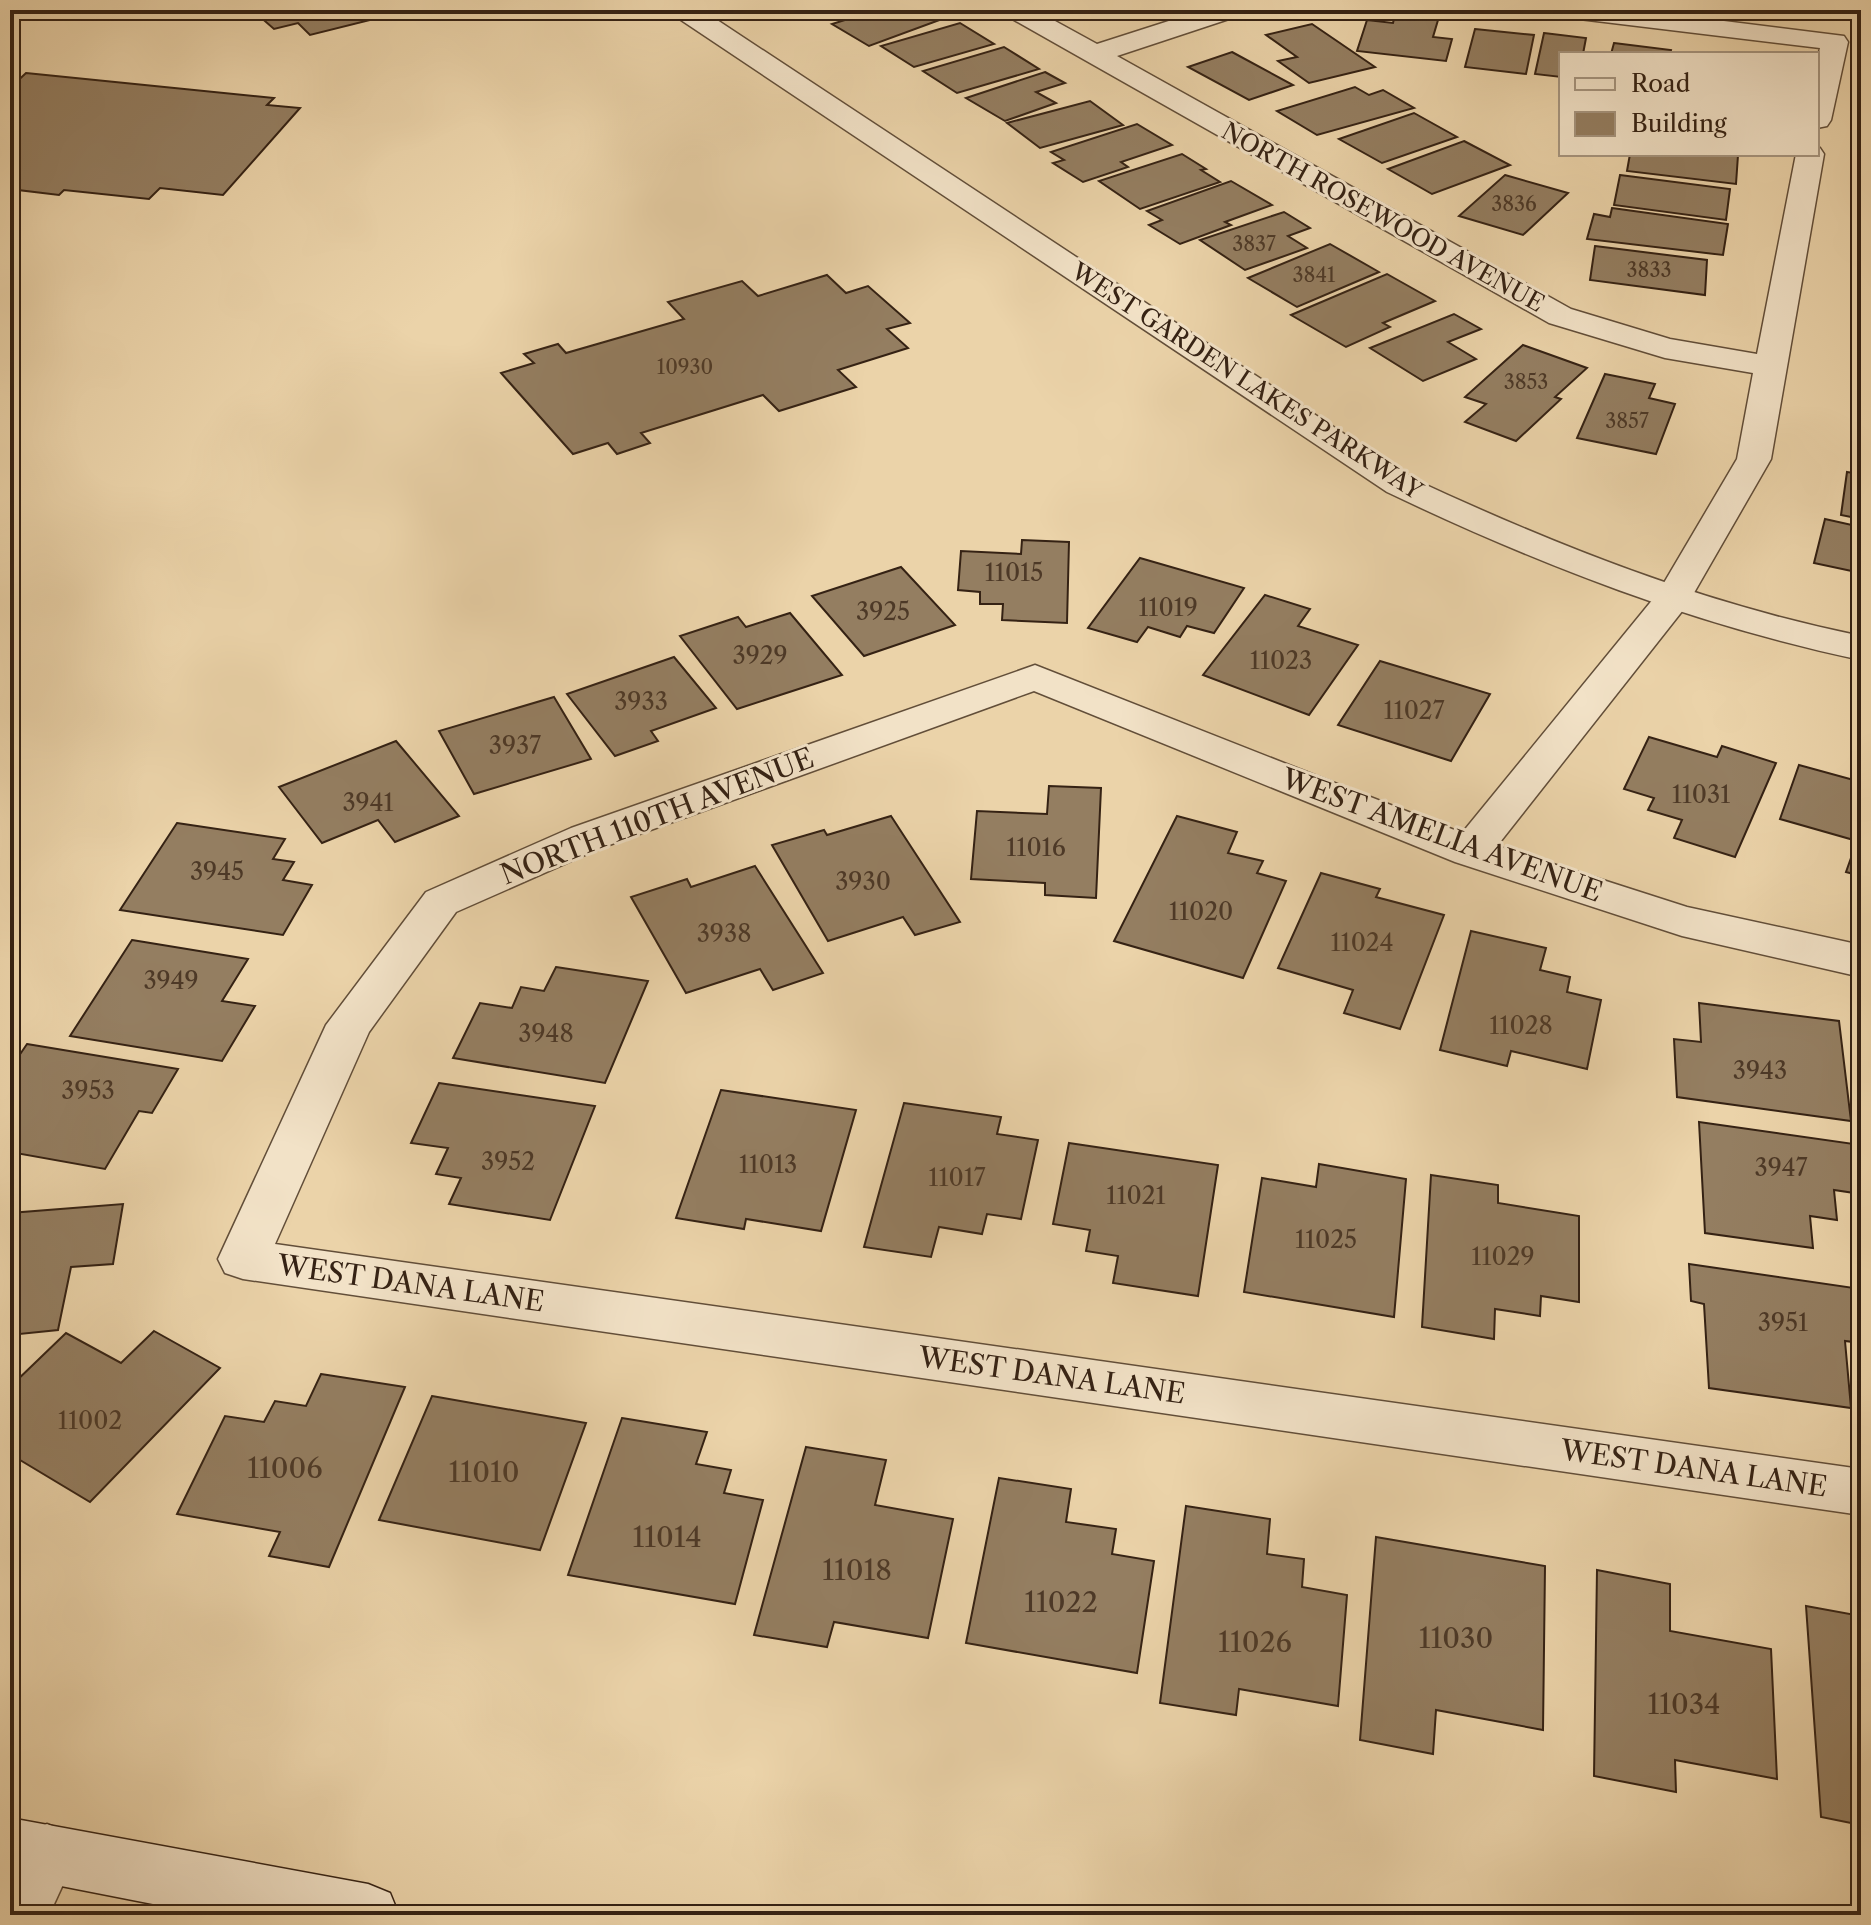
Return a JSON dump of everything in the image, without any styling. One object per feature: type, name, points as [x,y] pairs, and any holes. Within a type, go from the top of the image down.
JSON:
[{"type":"street","name":"WEST GARDEN LAKES PARKWAY","points":[[684,10],[1399,485],[1473,521],[1674,597],[1783,630],[1861,648]]},
{"type":"street","name":"NORTH ROSEWOOD AVENUE","points":[[1016,10],[1560,316],[1665,348],[1772,366]]},
{"type":"street","points":[[1095,54],[1229,10]]},
{"type":"street","points":[[1571,10],[1835,42],[1819,111]]},
{"type":"street","points":[[1470,852],[1674,597],[1754,459],[1810,156]]},
{"type":"street","name":"WEST AMELIA AVENUE","points":[[1035,677],[1470,852],[1682,921],[1861,961]]},
{"type":"street","name":"NORTH 110TH AVENUE","points":[[243,1259],[349,1025],[441,902],[586,838],[1035,677]]},
{"type":"street","name":"WEST DANA LANE","points":[[243,1259],[1861,1492]]},
{"type":"street","points":[[16,1915],[29,1850],[368,1915]]},
{"type":"building","points":[[277,10],[410,10],[310,35],[298,23],[274,29],[258,15]]},
{"type":"building","points":[[823,10],[864,10],[836,18]]},
{"type":"building","points":[[877,10],[944,10],[953,15],[869,46],[832,24]]},
{"type":"building","points":[[1395,15],[1438,20],[1433,37],[1452,39],[1446,61],[1357,51],[1367,20],[1393,23]]},
{"type":"building","points":[[960,23],[994,44],[914,67],[881,46]]},
{"type":"building","points":[[1312,24],[1375,67],[1309,83],[1278,61],[1297,57],[1266,35]]},
{"type":"building","points":[[1475,29],[1534,35],[1526,74],[1465,67]]},
{"type":"building","points":[[1544,33],[1586,38],[1583,52],[1559,52],[1559,77],[1535,74]]},
{"type":"building","points":[[1614,43],[1671,50],[1670,52],[1612,52]]},
{"type":"building","points":[[1004,47],[1039,69],[957,93],[923,71]]},
{"type":"building","points":[[1232,52],[1293,85],[1249,100],[1188,67]]},
{"type":"building","points":[[1045,72],[1065,83],[1036,92],[1056,103],[1005,121],[966,98]]},
{"type":"building","points":[[26,73],[274,98],[267,105],[300,108],[223,195],[160,188],[149,199],[64,190],[59,195],[10,189],[10,88]]},
{"type":"building","points":[[1355,87],[1369,95],[1383,90],[1414,108],[1317,135],[1277,111]]},
{"type":"building","points":[[1090,101],[1123,125],[1040,148],[1007,123]]},
{"type":"building","points":[[1414,113],[1457,137],[1382,163],[1339,139]]},
{"type":"building","points":[[1137,124],[1172,145],[1121,162],[1128,167],[1083,182],[1053,163],[1064,160],[1051,152]]},
{"type":"building","points":[[1464,141],[1510,165],[1432,194],[1388,169]]},
{"type":"building","points":[[1182,154],[1220,182],[1140,209],[1099,181]]},
{"type":"building","points":[[1630,156],[1738,156],[1736,184],[1627,171]]},
{"type":"building","points":[[1505,175],[1568,193],[1523,235],[1459,216]]},
{"type":"building","points":[[1620,175],[1730,189],[1726,220],[1614,205]]},
{"type":"building","points":[[1231,181],[1272,205],[1225,222],[1231,225],[1180,244],[1149,225],[1162,220],[1147,211]]},
{"type":"building","points":[[1612,208],[1728,224],[1723,255],[1587,239],[1594,214],[1610,217]]},
{"type":"building","points":[[1284,212],[1310,228],[1288,236],[1307,248],[1245,270],[1200,240]]},
{"type":"building","points":[[1330,244],[1379,272],[1297,307],[1248,278]]},
{"type":"building","points":[[1595,246],[1707,260],[1705,295],[1590,280]]},
{"type":"building","points":[[1387,274],[1435,301],[1383,323],[1390,327],[1346,347],[1291,315]]},
{"type":"building","points":[[827,275],[846,293],[868,286],[910,323],[887,329],[908,348],[838,370],[856,387],[779,411],[763,395],[641,433],[650,443],[617,454],[608,443],[573,454],[501,373],[534,363],[524,354],[558,344],[566,353],[684,319],[668,302],[742,281],[758,296]]},
{"type":"building","points":[[1454,314],[1481,329],[1448,342],[1476,359],[1423,381],[1370,348]]},
{"type":"building","points":[[1523,345],[1587,368],[1555,397],[1561,399],[1516,441],[1465,422],[1486,404],[1465,397]]},
{"type":"building","points":[[1605,374],[1655,384],[1649,398],[1675,404],[1656,454],[1577,438]]},
{"type":"building","points":[[1854,381],[1861,382],[1861,417],[1854,416]]},
{"type":"building","points":[[1861,427],[1861,469],[1854,467]]},
{"type":"building","points":[[1847,472],[1861,474],[1861,519],[1841,515]]},
{"type":"building","points":[[1825,519],[1861,527],[1861,573],[1814,563]]},
{"type":"building","points":[[1022,540],[1069,542],[1067,623],[1002,620],[1003,604],[980,604],[980,592],[958,590],[961,551],[1021,554]]},
{"type":"building","points":[[1140,558],[1244,588],[1214,633],[1187,626],[1180,637],[1148,627],[1137,642],[1088,628]]},
{"type":"building","points":[[901,567],[955,625],[864,656],[812,596]]},
{"type":"building","points":[[1265,595],[1310,609],[1298,626],[1358,645],[1309,715],[1203,675]]},
{"type":"building","points":[[790,613],[842,675],[737,709],[680,636],[738,617],[746,627]]},
{"type":"building","points":[[674,657],[716,708],[651,731],[658,741],[615,756],[567,694]]},
{"type":"building","points":[[1380,661],[1490,694],[1451,761],[1338,725]]},
{"type":"building","points":[[554,697],[591,759],[474,794],[439,731]]},
{"type":"building","points":[[1649,737],[1717,757],[1722,746],[1776,763],[1735,857],[1674,838],[1682,820],[1648,810],[1654,798],[1624,789]]},
{"type":"building","points":[[396,741],[459,816],[395,842],[378,820],[322,843],[279,787]]},
{"type":"building","points":[[1799,765],[1861,782],[1861,876],[1846,872],[1857,841],[1780,819]]},
{"type":"building","points":[[1049,786],[1101,788],[1096,898],[1045,895],[1045,883],[971,879],[977,811],[1047,814]]},
{"type":"building","points":[[891,816],[960,922],[915,935],[903,917],[828,941],[772,845],[824,830],[827,835]]},
{"type":"building","points":[[1177,816],[1237,832],[1228,853],[1263,861],[1257,873],[1286,881],[1243,978],[1114,941]]},
{"type":"building","points":[[177,823],[285,839],[273,859],[294,862],[283,880],[312,885],[283,935],[120,910]]},
{"type":"building","points":[[755,866],[823,973],[773,990],[760,969],[686,993],[631,897],[687,879],[691,887]]},
{"type":"building","points":[[1321,873],[1380,889],[1376,897],[1444,915],[1400,1029],[1344,1013],[1353,990],[1278,968]]},
{"type":"building","points":[[1471,931],[1546,948],[1540,970],[1570,977],[1567,992],[1601,1000],[1587,1069],[1511,1051],[1507,1066],[1440,1050]]},
{"type":"building","points":[[132,940],[248,959],[222,1001],[255,1006],[222,1061],[70,1036]]},
{"type":"building","points":[[556,967],[648,981],[605,1083],[453,1058],[480,1003],[512,1008],[521,987],[544,991]]},
{"type":"building","points":[[1699,1003],[1839,1021],[1851,1121],[1677,1097],[1674,1039],[1701,1042]]},
{"type":"building","points":[[27,1044],[178,1069],[152,1113],[139,1111],[105,1169],[10,1152],[10,1069]]},
{"type":"building","points":[[439,1083],[595,1106],[550,1220],[449,1204],[461,1178],[436,1174],[448,1148],[411,1143]]},
{"type":"building","points":[[721,1090],[856,1110],[821,1231],[746,1219],[744,1229],[676,1218]]},
{"type":"building","points":[[904,1103],[1001,1117],[997,1134],[1038,1140],[1021,1219],[987,1214],[982,1234],[939,1227],[931,1257],[864,1247]]},
{"type":"building","points":[[1699,1122],[1861,1145],[1861,1194],[1834,1190],[1837,1220],[1810,1216],[1813,1248],[1705,1233]]},
{"type":"building","points":[[1069,1143],[1218,1165],[1198,1296],[1113,1283],[1118,1256],[1086,1251],[1090,1230],[1053,1224]]},
{"type":"building","points":[[1319,1164],[1406,1179],[1394,1317],[1244,1292],[1262,1178],[1316,1187]]},
{"type":"building","points":[[1431,1175],[1498,1185],[1498,1203],[1579,1216],[1579,1302],[1541,1296],[1540,1316],[1495,1309],[1494,1339],[1422,1327]]},
{"type":"building","points":[[123,1204],[113,1264],[71,1267],[58,1330],[10,1335],[10,1213]]},
{"type":"building","points":[[1689,1264],[1861,1289],[1861,1343],[1845,1341],[1851,1408],[1709,1388],[1704,1304],[1691,1301]]},
{"type":"building","points":[[154,1331],[220,1368],[90,1502],[10,1454],[10,1387],[66,1333],[121,1363]]},
{"type":"building","points":[[321,1374],[405,1387],[329,1567],[269,1556],[280,1532],[177,1514],[225,1416],[264,1422],[275,1401],[306,1406]]},
{"type":"building","points":[[432,1396],[586,1423],[540,1550],[379,1520]]},
{"type":"building","points":[[622,1418],[707,1432],[696,1464],[731,1470],[724,1493],[763,1500],[735,1604],[568,1575]]},
{"type":"building","points":[[806,1447],[886,1460],[875,1505],[953,1519],[928,1638],[834,1622],[827,1647],[754,1635]]},
{"type":"building","points":[[999,1478],[1071,1489],[1066,1522],[1116,1529],[1112,1554],[1154,1561],[1137,1673],[966,1643]]},
{"type":"building","points":[[1186,1506],[1270,1519],[1267,1554],[1304,1559],[1302,1587],[1347,1595],[1338,1706],[1239,1689],[1236,1715],[1160,1703]]},
{"type":"building","points":[[1376,1537],[1545,1566],[1543,1730],[1436,1710],[1433,1754],[1360,1740]]},
{"type":"building","points":[[1597,1570],[1670,1584],[1670,1631],[1771,1649],[1777,1779],[1675,1760],[1676,1792],[1594,1776]]},
{"type":"building","points":[[1806,1606],[1861,1616],[1861,1825],[1821,1817]]}]
